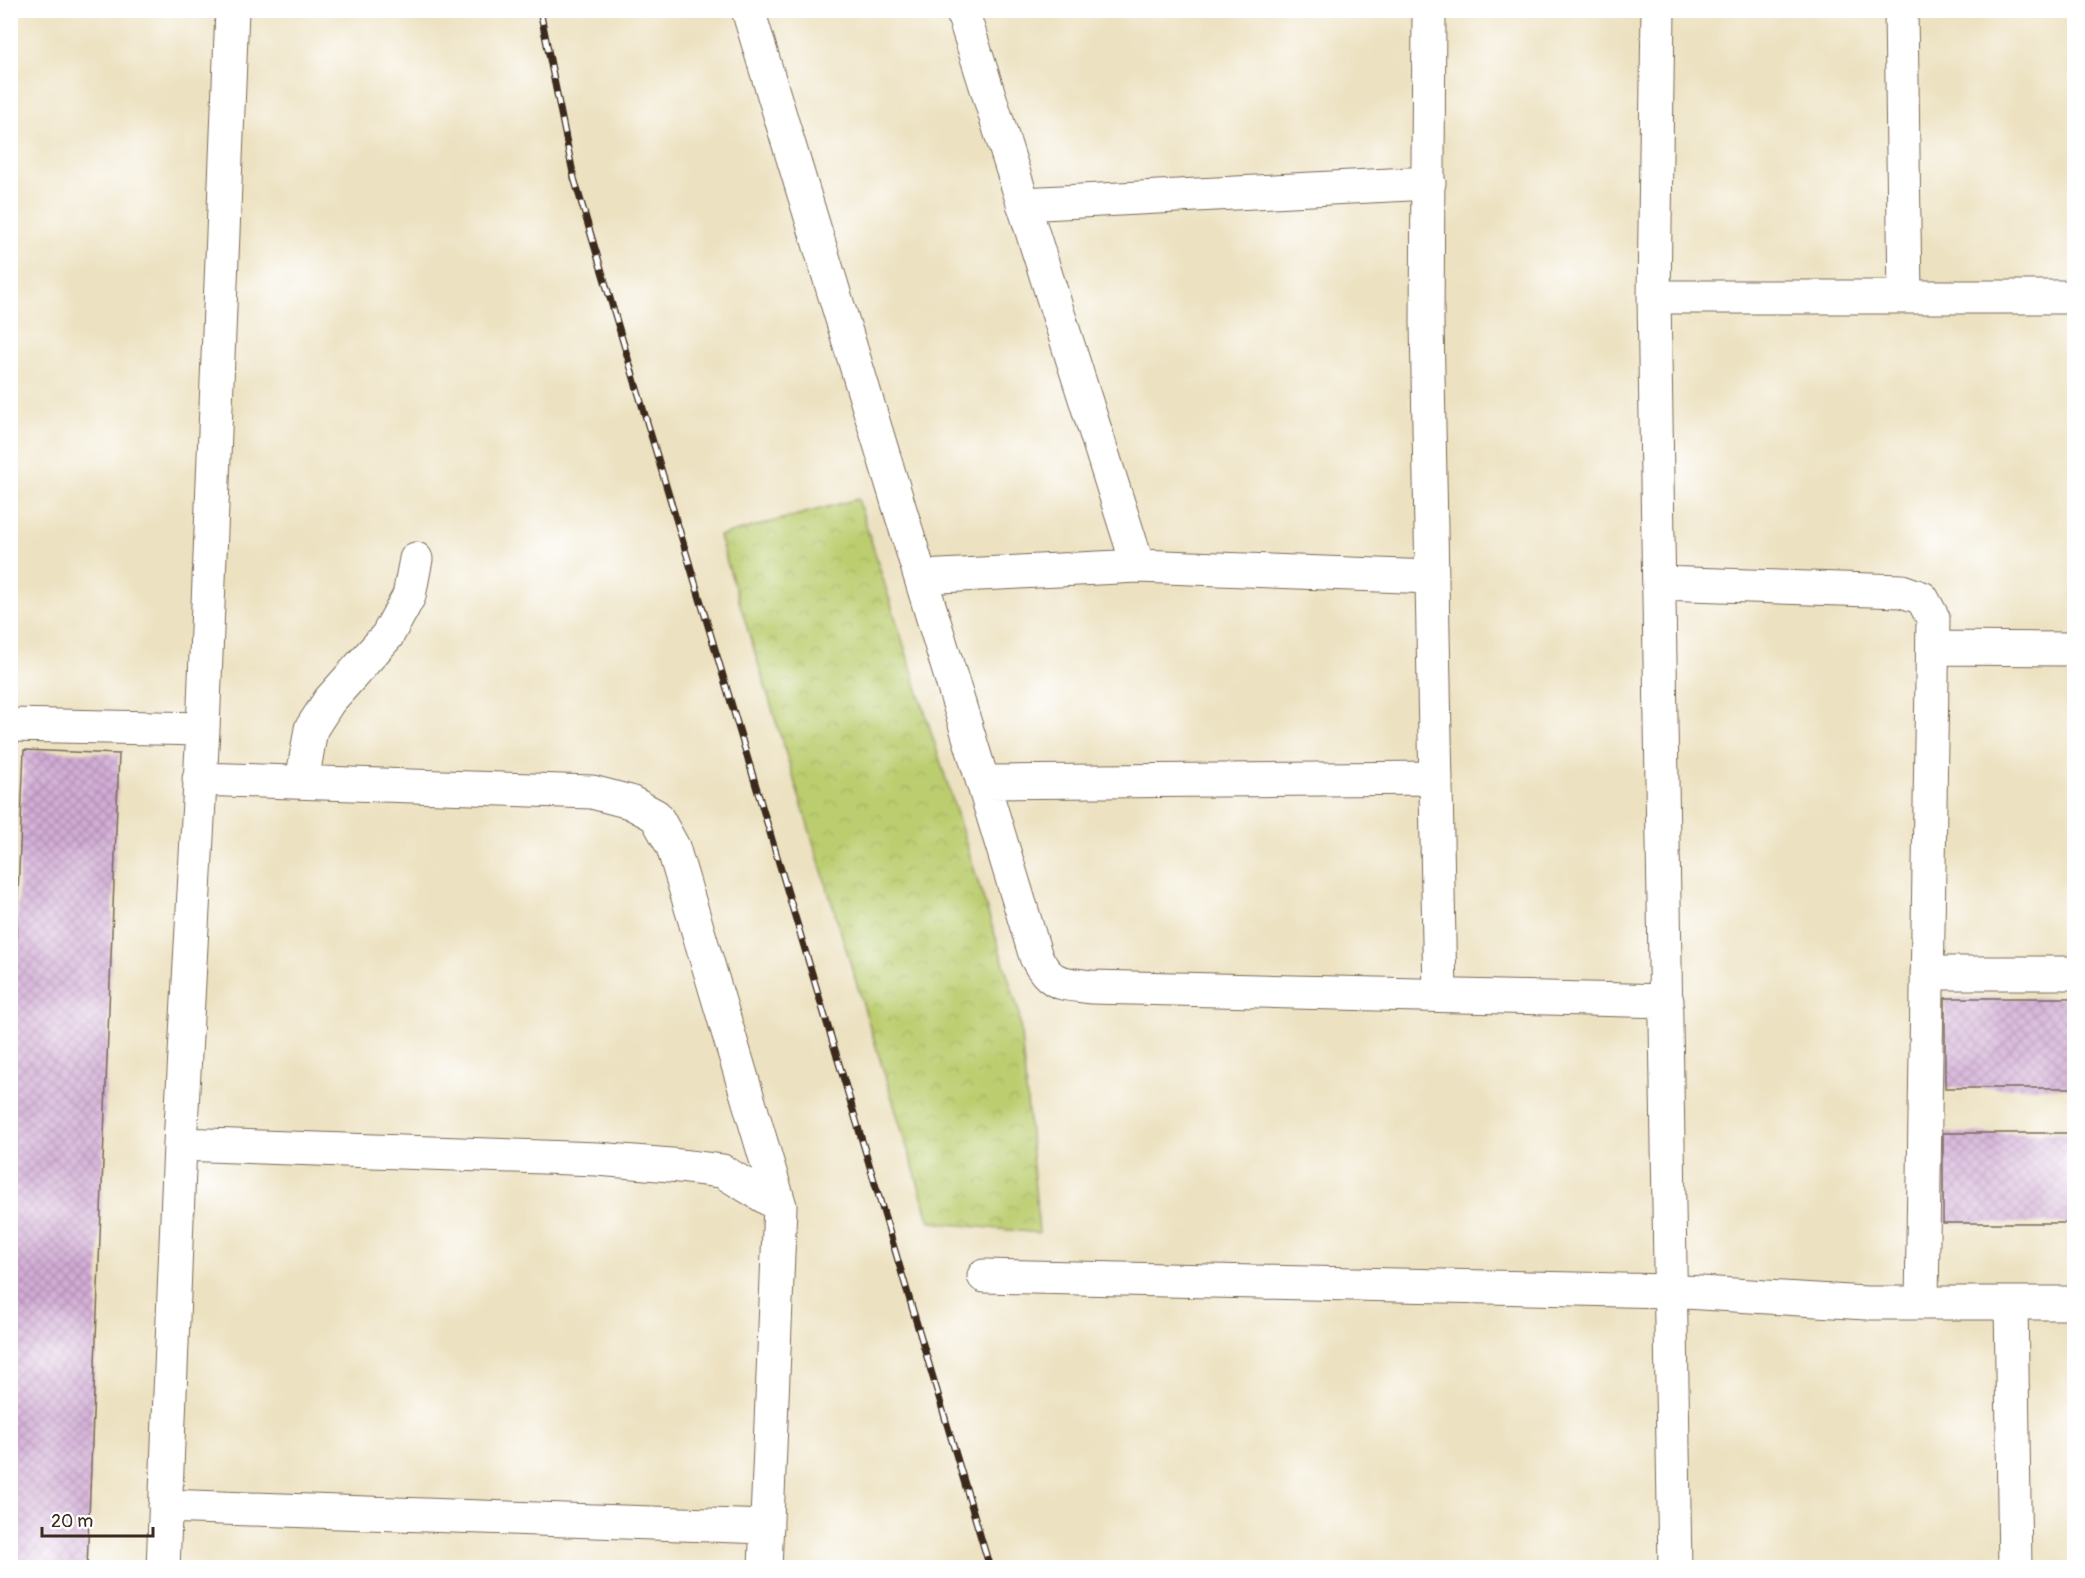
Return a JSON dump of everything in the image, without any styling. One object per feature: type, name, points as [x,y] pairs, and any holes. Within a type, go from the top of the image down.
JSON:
[{"type":"street","points":[[163,1568],[180,1144],[203,729],[232,10]]},
{"type":"street","points":[[748,10],[1036,957],[1046,975],[1058,983],[1091,987],[1667,1001]]},
{"type":"street","points":[[962,10],[1138,566]]},
{"type":"street","points":[[1429,10],[1427,323],[1440,994]]},
{"type":"street","points":[[1658,10],[1654,297],[1675,1568]]},
{"type":"street","points":[[1901,10],[1905,297]]},
{"type":"street","points":[[1023,204],[1429,183]]},
{"type":"street","points":[[1654,297],[2074,297]]},
{"type":"street","points":[[302,782],[311,729],[329,701],[387,636],[409,596],[416,559]]},
{"type":"street","points":[[921,577],[1138,566],[1432,578]]},
{"type":"street","points":[[1660,583],[1902,591],[1922,598],[1933,618],[1923,1302]]},
{"type":"street","points":[[1933,648],[2074,649]]},
{"type":"street","points":[[10,725],[203,729]]},
{"type":"street","points":[[984,783],[1436,778]]},
{"type":"street","points":[[199,779],[592,792],[630,802],[656,816],[673,847],[780,1206],[765,1568]]},
{"type":"street","points":[[1927,974],[2074,973]]},
{"type":"street","points":[[180,1144],[597,1159],[671,1164],[722,1171],[780,1206]]},
{"type":"street","points":[[984,1276],[1669,1291],[1866,1303],[2074,1303]]},
{"type":"street","points":[[2011,1303],[2015,1568]]},
{"type":"street","points":[[165,1506],[767,1527]]},
{"type":"green space","points":[[858,499],[1019,1012],[1039,1233],[930,1222],[719,536]]},
{"type":"building","points":[[24,750],[119,754],[87,1568],[10,1568],[10,1084]]},
{"type":"building","points":[[1945,998],[2074,998],[2074,1088],[1945,1088]]},
{"type":"building","points":[[1943,1133],[2074,1133],[2074,1223],[1943,1223]]},
{"type":"railway","points":[[540,10],[574,178],[990,1568]]}]
